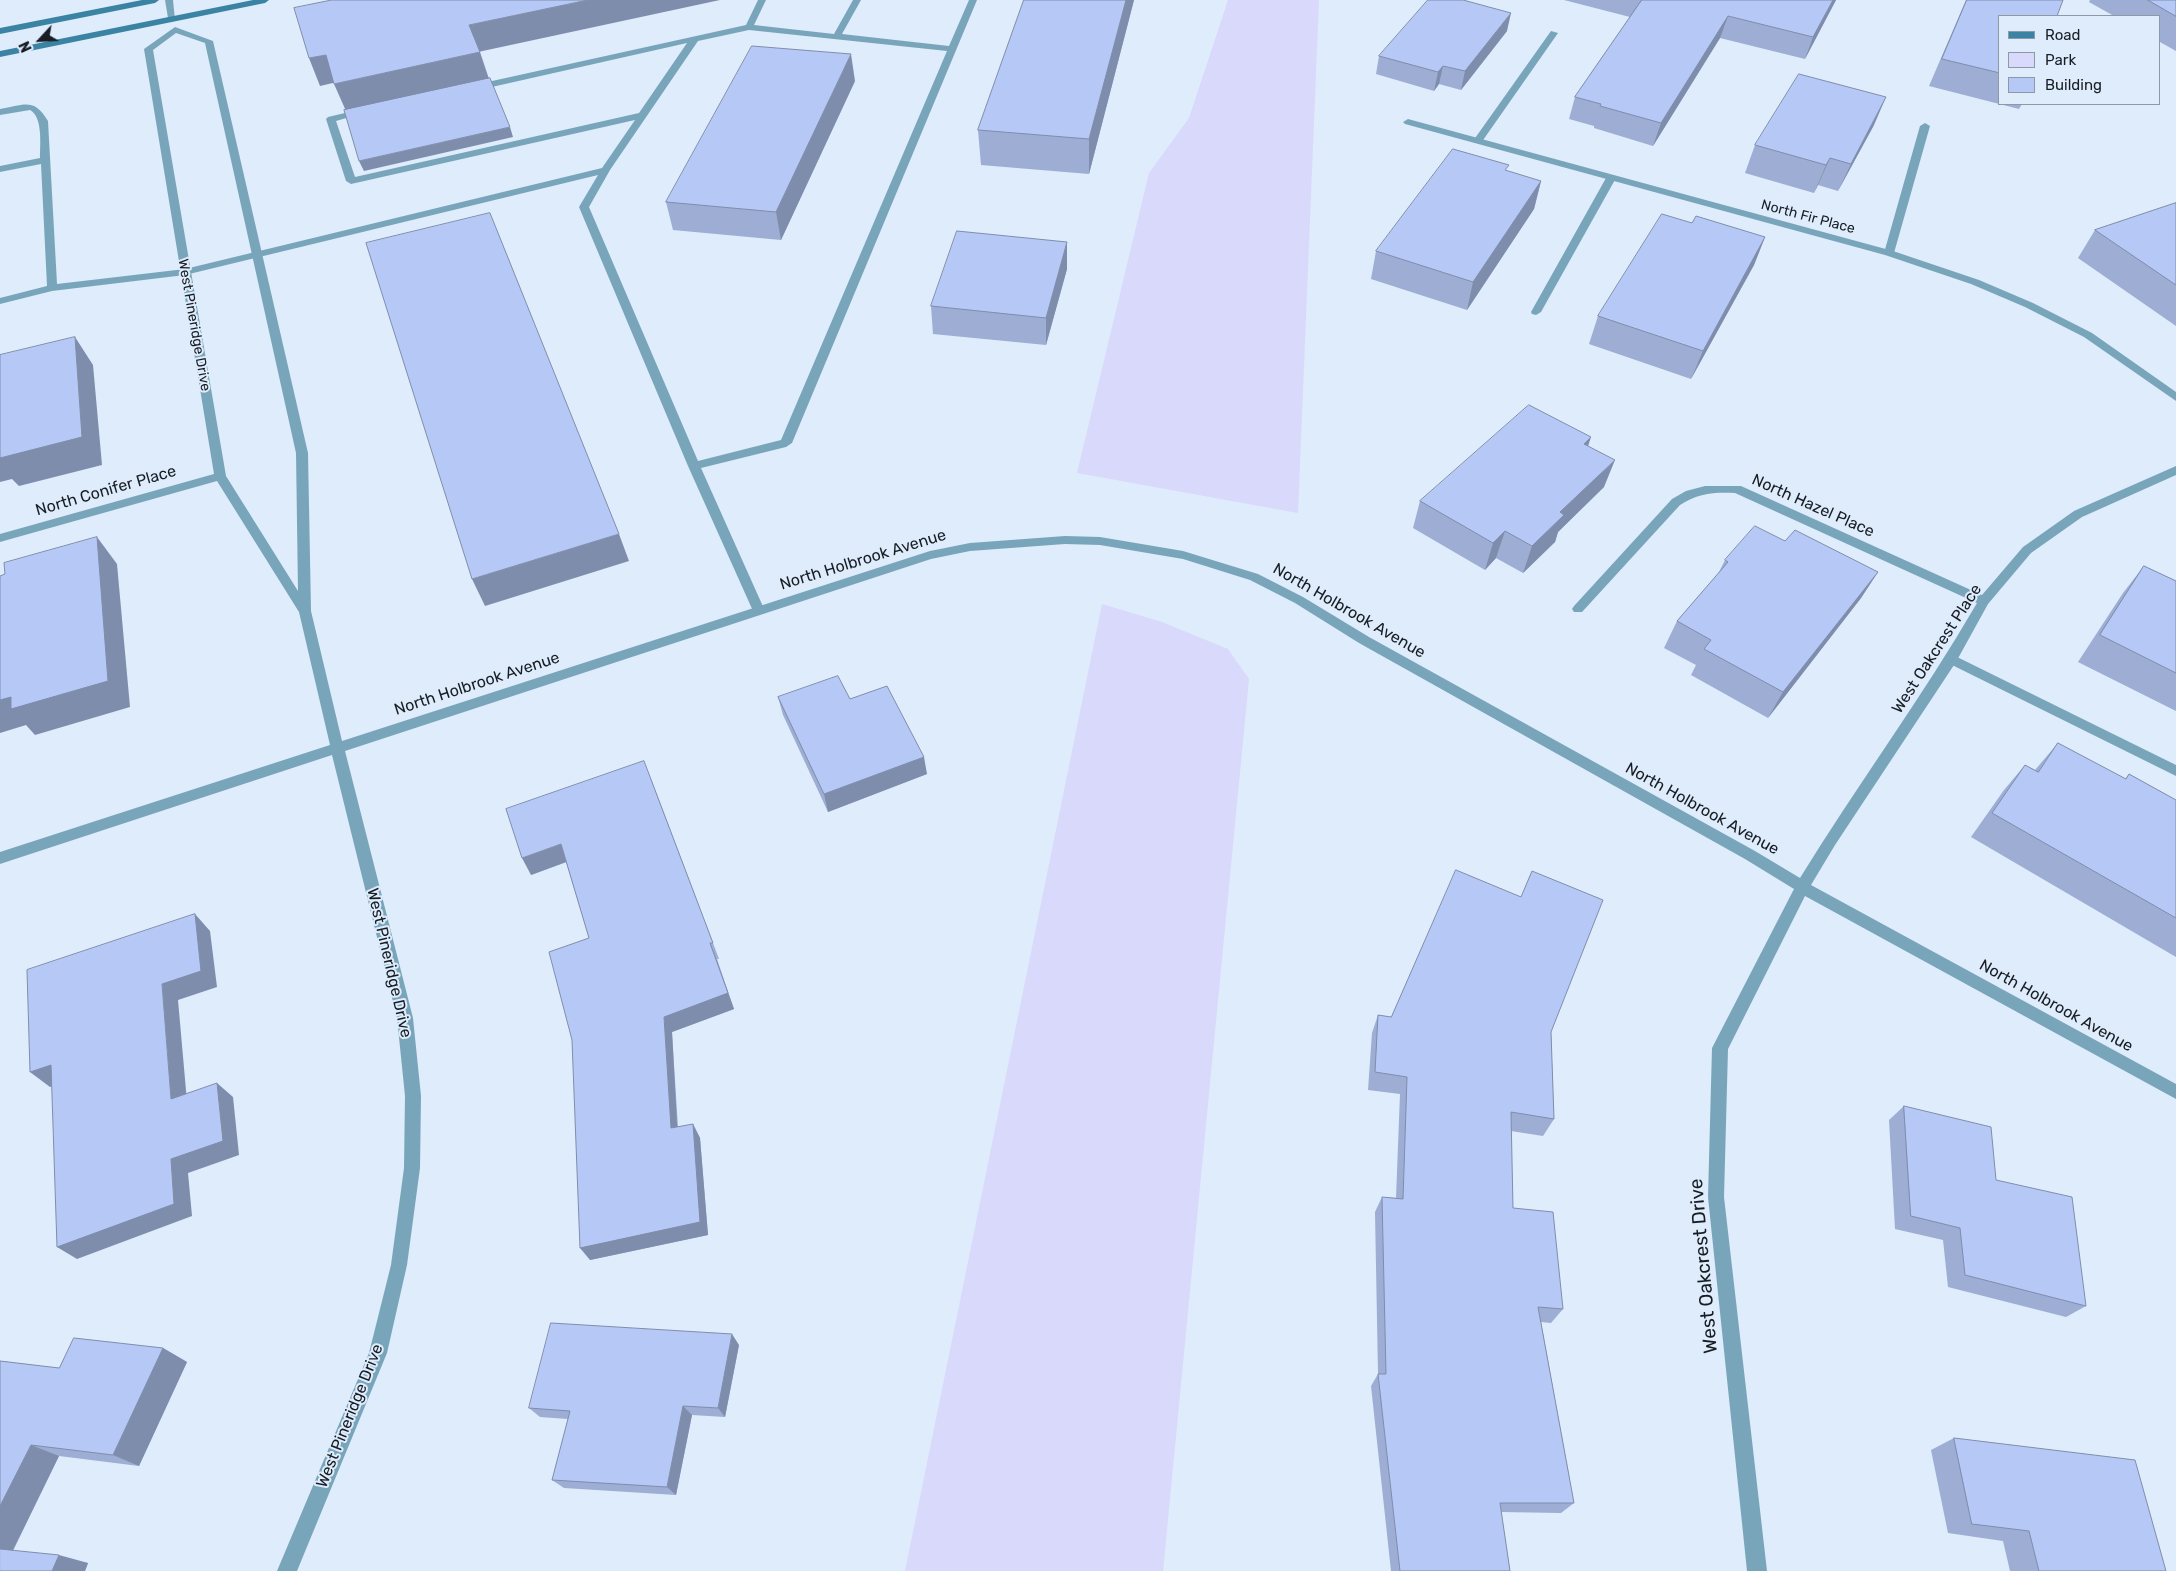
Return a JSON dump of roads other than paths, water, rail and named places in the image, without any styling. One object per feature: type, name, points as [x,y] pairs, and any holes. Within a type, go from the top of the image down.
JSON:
[{"type":"main road","points":[[0,31],[155,0]]},
{"type":"main road","points":[[0,54],[265,0]]},
{"type":"street","points":[[169,0],[175,30]]},
{"type":"street","points":[[749,27],[762,0]]},
{"type":"street","points":[[837,36],[857,0]]},
{"type":"street","points":[[694,466],[786,443],[973,0]]},
{"type":"street","points":[[465,90],[749,27],[952,49]]},
{"type":"street","name":"West Pineridge Drive","points":[[287,1571],[378,1353],[399,1265],[412,1168],[413,1096],[405,1018],[336,748],[305,611],[302,453],[210,41],[175,30],[148,49],[220,476],[305,611]]},
{"type":"street","points":[[1478,141],[1554,33]]},
{"type":"street","points":[[694,40],[605,170],[584,207],[694,466],[759,611]]},
{"type":"street","points":[[0,112],[31,107],[37,110],[43,121],[52,288]]},
{"type":"street","points":[[369,110],[331,119],[351,181],[643,115]]},
{"type":"street","name":"North Fir Place","points":[[1408,122],[1889,253],[1975,282],[2029,305],[2088,335],[2176,398]]},
{"type":"street","points":[[1889,253],[1925,126]]},
{"type":"street","points":[[0,170],[45,160]]},
{"type":"street","points":[[0,301],[52,288],[185,272],[605,170]]},
{"type":"street","points":[[1536,312],[1611,178]]},
{"type":"street","name":"West Oakcrest Place","points":[[1802,887],[1830,841],[1951,659],[1984,601],[2027,550],[2078,514],[2176,470]]},
{"type":"street","name":"North Conifer Place","points":[[0,538],[220,476]]},
{"type":"street","name":"North Hazel Place","points":[[1578,609],[1676,502],[1687,494],[1701,489],[1719,488],[1737,489],[1984,601]]},
{"type":"street","name":"North Holbrook Avenue","points":[[0,858],[930,555],[970,547],[1065,540],[1100,540],[1211,563],[1254,577],[1299,600],[1364,640],[1742,850],[1802,887],[2176,1092]]},
{"type":"street","points":[[1951,659],[2176,771]]},
{"type":"street","name":"West Oakcrest Drive","points":[[1757,1571],[1716,1197],[1720,1048],[1802,887]]}]
